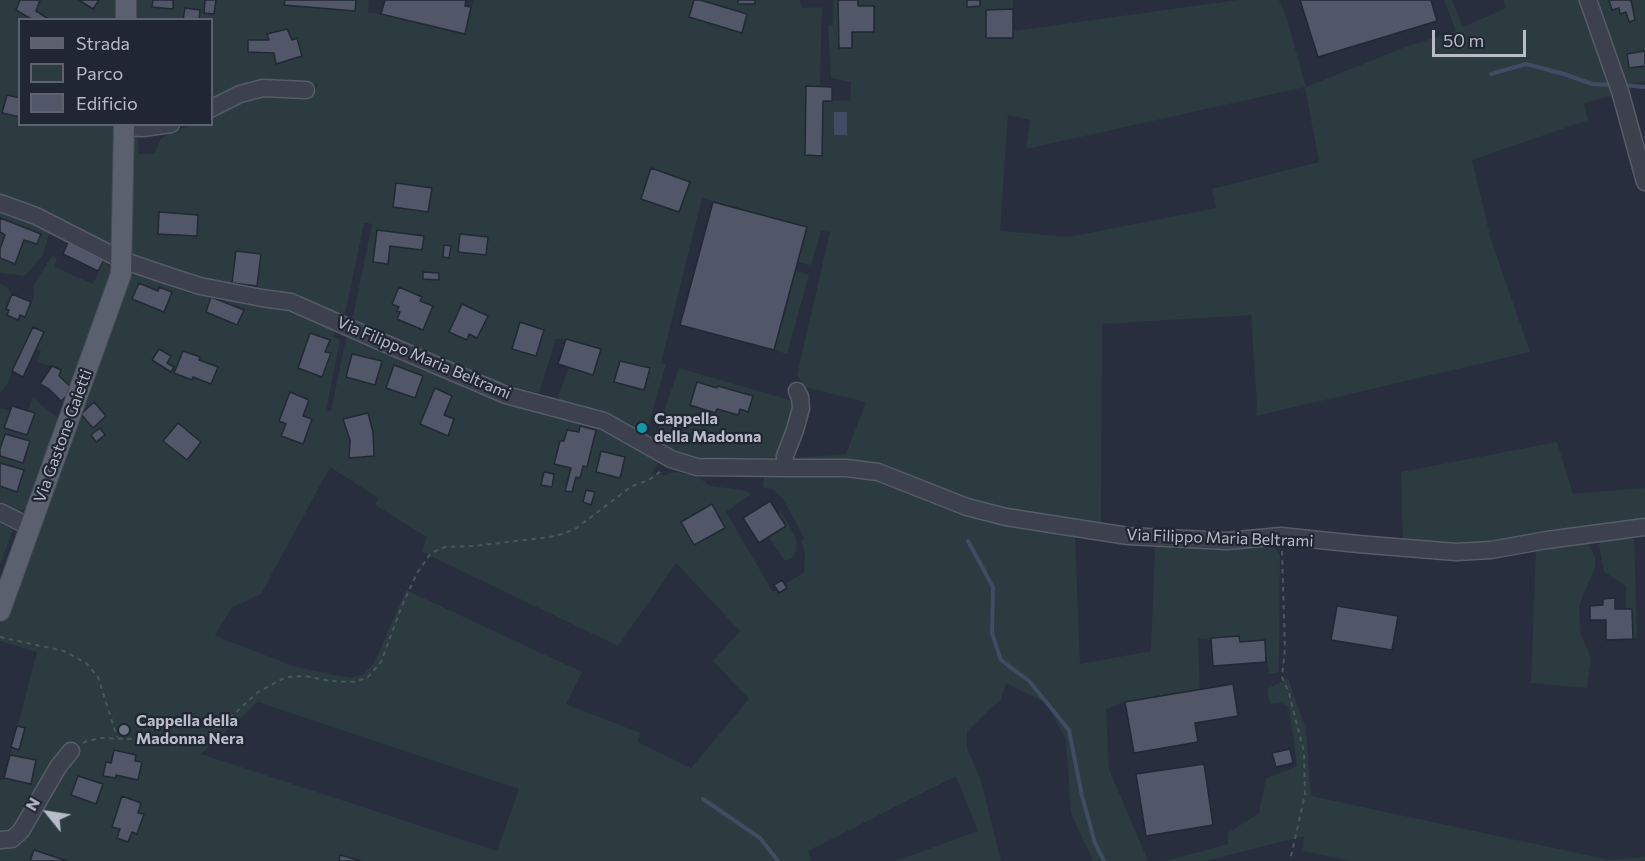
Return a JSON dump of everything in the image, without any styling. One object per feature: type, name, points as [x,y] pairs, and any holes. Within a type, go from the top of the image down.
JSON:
[{"type":"main road","points":[[126,0],[126,18]]},
{"type":"main road","name":"Via Gastone Gaietti","points":[[0,611],[121,274],[124,126]]},
{"type":"street","points":[[1588,0],[1617,84],[1645,182]]},
{"type":"street","points":[[213,108],[240,94],[263,88],[306,90]]},
{"type":"street","points":[[124,126],[143,128],[157,126]]},
{"type":"street","name":"Via Filippo Maria Beltrami","points":[[0,202],[36,216],[122,260],[200,286],[291,302],[506,394],[604,421],[671,459],[697,467],[846,468],[879,472],[967,507],[1006,518],[1128,536],[1227,541],[1278,536],[1456,552],[1491,550],[1645,527]]},
{"type":"street","points":[[785,468],[785,456],[801,408],[797,391]]},
{"type":"street","points":[[0,512],[30,527]]},
{"type":"street","points":[[0,840],[12,839],[21,831],[58,767],[71,751]]},
{"type":"path","points":[[71,751],[87,741],[102,738],[173,739],[192,738],[208,733],[233,715],[258,692],[286,677],[305,675],[330,681],[355,682],[368,677],[381,662],[417,573],[431,553],[445,547],[550,537],[569,532],[589,520],[632,486],[658,474],[671,459]]},
{"type":"path","points":[[1278,536],[1283,562],[1285,627],[1282,677],[1289,693],[1304,752],[1305,794],[1290,861]]},
{"type":"path","points":[[0,637],[64,651],[86,663],[98,677],[117,738]]},
{"type":"green space","points":[[0,0],[120,0],[120,18],[18,18],[18,126],[118,126],[114,249],[0,196]]},
{"type":"green space","points":[[136,0],[369,0],[368,13],[465,33],[474,0],[800,0],[801,8],[822,7],[820,86],[806,86],[805,155],[822,156],[822,164],[823,101],[850,101],[851,82],[831,78],[828,25],[833,24],[833,0],[1013,0],[1014,31],[1237,0],[1279,0],[1286,16],[1306,87],[1405,47],[1456,31],[1444,0],[1452,0],[1463,27],[1506,8],[1503,0],[1583,0],[1619,94],[1584,103],[1588,120],[1472,160],[1491,240],[1530,352],[1256,416],[1251,315],[1102,324],[1101,526],[994,509],[925,482],[794,462],[795,458],[846,454],[866,402],[805,387],[797,375],[830,232],[821,231],[811,265],[798,262],[807,227],[702,198],[661,363],[666,364],[646,434],[556,402],[569,367],[593,375],[600,349],[566,339],[556,339],[539,393],[478,377],[352,322],[372,224],[364,223],[346,310],[342,316],[298,296],[229,287],[128,257],[133,136],[138,136],[138,154],[154,154],[160,140],[169,133],[190,126],[213,126],[213,113],[216,111],[256,97],[312,97],[318,84],[280,82],[213,101],[213,18],[136,18]],"holes":[[[1305,87],[1319,162],[1212,189],[1216,208],[1069,237],[1000,231],[1008,115],[1030,120],[1026,149]]]},
{"type":"green space","points":[[1591,0],[1645,0],[1645,81],[1625,85]]},
{"type":"green space","points":[[0,209],[50,230],[43,255],[25,276],[0,273]]},
{"type":"green space","points":[[52,256],[57,257],[55,267],[93,284],[104,260],[111,270],[110,283],[66,405],[40,384],[51,366],[37,362],[41,351],[36,349],[44,333],[33,327],[8,383],[0,393],[0,284],[7,287],[12,294],[31,302],[34,297],[33,286]]},
{"type":"green space","points":[[127,270],[190,294],[213,295],[270,305],[308,315],[335,327],[333,337],[340,340],[326,411],[331,411],[346,338],[350,334],[481,394],[592,424],[629,444],[658,464],[651,474],[666,475],[674,472],[696,475],[710,486],[743,490],[751,494],[726,512],[773,592],[804,572],[805,552],[801,541],[804,538],[783,499],[774,490],[763,487],[764,476],[832,473],[877,476],[1075,534],[1080,664],[1151,651],[1155,544],[1271,544],[1280,555],[1279,672],[1269,674],[1264,640],[1240,642],[1239,636],[1198,639],[1200,689],[1125,702],[1106,709],[1109,769],[1148,861],[1093,861],[1071,813],[1066,739],[1046,703],[1006,683],[1001,699],[967,731],[967,748],[981,781],[1001,861],[896,861],[978,831],[956,776],[808,851],[811,861],[0,861],[0,780],[4,778],[37,652],[0,641],[0,625]],"holes":[[[330,467],[378,498],[375,505],[427,537],[422,552],[618,646],[676,563],[740,631],[713,661],[749,699],[691,768],[638,742],[640,733],[566,704],[582,672],[406,590],[374,663],[364,674],[350,678],[296,667],[215,636],[231,608],[261,594]],[[258,702],[519,789],[497,851],[201,754]]]},
{"type":"green space","points":[[796,271],[809,275],[787,354],[774,350]]},
{"type":"green space","points":[[679,368],[793,401],[790,426],[779,455],[771,462],[696,462],[662,447],[665,438],[656,434]]},
{"type":"green space","points":[[33,398],[60,420],[30,505],[19,512],[0,502],[0,410],[1,408],[10,411],[12,406],[27,411]]},
{"type":"green space","points":[[1557,442],[1573,494],[1645,488],[1645,524],[1493,546],[1403,544],[1401,472]]},
{"type":"green space","points":[[781,511],[796,538],[797,550],[792,558],[785,561],[769,537],[786,526],[777,513]]},
{"type":"green space","points":[[0,523],[13,529],[0,565]]},
{"type":"green space","points":[[1634,531],[1637,638],[1633,639],[1632,609],[1626,609],[1626,586],[1604,572],[1599,545],[1602,535]]},
{"type":"green space","points":[[1587,541],[1595,557],[1595,569],[1579,607],[1581,635],[1591,658],[1587,688],[1531,683],[1536,549]]},
{"type":"green space","points":[[1288,678],[1306,730],[1311,796],[1610,860],[1645,857],[1645,861],[1351,861],[1303,851],[1304,836],[1205,861],[1165,861],[1228,844],[1228,833],[1259,813],[1266,778],[1297,765],[1289,708],[1281,703],[1270,704],[1267,689]]},
{"type":"water","points":[[834,112],[847,112],[847,135],[834,135]]},
{"type":"building","points":[[20,0],[40,0],[36,11],[47,18],[30,18],[16,10]]},
{"type":"building","points":[[79,0],[99,0],[93,9]]},
{"type":"building","points":[[153,0],[173,0],[173,9],[152,7]]},
{"type":"building","points":[[205,0],[216,0],[214,14],[204,13]]},
{"type":"building","points":[[285,0],[356,0],[355,11],[284,5]]},
{"type":"building","points":[[385,0],[466,0],[465,6],[471,7],[465,34],[381,14]]},
{"type":"building","points":[[694,0],[747,14],[742,33],[689,17]]},
{"type":"building","points":[[738,0],[755,0],[755,4],[738,4]]},
{"type":"building","points":[[838,0],[858,0],[858,6],[874,6],[874,32],[852,32],[852,48],[839,48]]},
{"type":"building","points":[[967,0],[980,0],[980,6],[967,7]]},
{"type":"building","points":[[1300,0],[1431,0],[1437,21],[1318,57]]},
{"type":"building","points":[[1609,0],[1631,0],[1635,20],[1629,22],[1626,12],[1620,14],[1619,8],[1612,10]]},
{"type":"building","points":[[185,8],[200,10],[199,18],[183,18]]},
{"type":"building","points":[[1013,9],[1013,38],[986,38],[986,10]]},
{"type":"building","points":[[287,29],[292,40],[297,38],[302,56],[276,64],[274,53],[248,52],[248,40],[269,40],[267,34]]},
{"type":"building","points":[[1645,51],[1645,66],[1629,68],[1627,54]]},
{"type":"building","points":[[806,86],[832,87],[832,101],[823,101],[822,156],[805,155]]},
{"type":"building","points":[[7,95],[18,98],[18,117],[2,113]]},
{"type":"building","points":[[651,168],[690,182],[679,212],[641,199]]},
{"type":"building","points":[[396,183],[432,188],[428,212],[393,207]]},
{"type":"building","points":[[713,202],[807,227],[774,350],[680,325]]},
{"type":"building","points":[[159,212],[198,215],[197,236],[158,234]]},
{"type":"building","points":[[0,218],[41,234],[37,244],[24,240],[15,264],[0,258],[0,249],[5,235],[0,232]]},
{"type":"building","points":[[377,230],[424,236],[422,250],[390,246],[388,264],[373,262]]},
{"type":"building","points":[[460,234],[488,237],[486,255],[458,252]]},
{"type":"building","points":[[69,240],[104,260],[98,271],[63,254]]},
{"type":"building","points":[[444,245],[451,246],[449,258],[443,257]]},
{"type":"building","points":[[236,251],[261,254],[257,286],[232,283]]},
{"type":"building","points":[[423,272],[439,273],[439,280],[423,279]]},
{"type":"building","points":[[139,283],[158,291],[159,287],[172,292],[164,312],[132,299]]},
{"type":"building","points":[[399,287],[422,297],[420,301],[433,306],[423,330],[397,319],[400,312],[397,311],[399,307],[392,304]]},
{"type":"building","points":[[12,294],[31,302],[25,317],[20,315],[18,320],[7,315],[9,310],[6,309]]},
{"type":"building","points":[[211,297],[244,310],[237,325],[206,312]]},
{"type":"building","points":[[462,304],[488,316],[477,338],[469,334],[467,340],[449,332]]},
{"type":"building","points":[[520,322],[544,330],[536,356],[512,349]]},
{"type":"building","points":[[33,327],[44,332],[23,377],[12,371]]},
{"type":"building","points":[[310,333],[330,340],[325,352],[331,353],[322,377],[298,368]]},
{"type":"building","points":[[566,339],[601,349],[593,375],[558,364]]},
{"type":"building","points":[[159,349],[171,356],[167,363],[174,367],[171,372],[152,360]]},
{"type":"building","points":[[183,351],[218,367],[211,384],[174,373]]},
{"type":"building","points":[[352,354],[382,361],[375,385],[346,377]]},
{"type":"building","points":[[620,361],[650,368],[644,390],[614,382]]},
{"type":"building","points":[[394,365],[423,376],[415,398],[386,388]]},
{"type":"building","points":[[52,366],[61,370],[59,376],[71,387],[69,394],[61,401],[40,384]]},
{"type":"building","points":[[697,382],[753,396],[748,412],[740,409],[738,415],[717,409],[715,413],[690,405]]},
{"type":"building","points":[[435,388],[452,396],[444,415],[454,419],[448,436],[420,424]]},
{"type":"building","points":[[290,392],[309,400],[303,416],[312,419],[303,444],[281,436],[286,424],[279,421]]},
{"type":"building","points":[[94,402],[106,416],[93,428],[81,414]]},
{"type":"building","points":[[12,406],[35,413],[27,435],[4,428]]},
{"type":"building","points":[[368,413],[373,432],[374,456],[349,458],[350,440],[343,419]]},
{"type":"building","points":[[178,423],[201,442],[187,460],[163,441]]},
{"type":"building","points":[[580,426],[596,430],[587,467],[583,466],[580,478],[576,477],[572,492],[565,491],[571,468],[554,464],[560,441],[564,441],[567,430],[579,432]]},
{"type":"building","points":[[100,428],[105,435],[96,442],[91,435]]},
{"type":"building","points":[[663,431],[669,434],[667,439],[661,436]]},
{"type":"building","points":[[5,434],[30,441],[23,463],[0,456]]},
{"type":"building","points":[[601,451],[625,457],[620,478],[596,472]]},
{"type":"building","points":[[0,463],[24,470],[17,492],[0,486]]},
{"type":"building","points":[[544,472],[554,474],[552,487],[541,485]]},
{"type":"building","points":[[586,490],[595,492],[591,505],[583,502]]},
{"type":"building","points":[[770,501],[786,526],[759,543],[743,518]]},
{"type":"building","points":[[712,504],[725,528],[694,545],[681,522]]},
{"type":"building","points":[[782,580],[787,588],[779,593],[774,585]]},
{"type":"building","points":[[1615,598],[1615,609],[1632,609],[1633,639],[1606,640],[1606,620],[1590,620],[1590,606],[1603,605],[1603,599]]},
{"type":"building","points":[[1337,606],[1398,616],[1392,650],[1331,640]]},
{"type":"building","points":[[1239,636],[1240,642],[1265,640],[1266,662],[1213,666],[1211,638]]},
{"type":"building","points":[[1233,684],[1238,716],[1195,723],[1198,742],[1134,753],[1125,702]]},
{"type":"building","points":[[17,726],[25,728],[19,750],[11,747]]},
{"type":"building","points":[[1290,749],[1293,763],[1276,767],[1272,753]]},
{"type":"building","points":[[114,750],[136,755],[135,761],[142,762],[138,780],[116,775],[116,778],[103,776],[106,762],[111,763]]},
{"type":"building","points":[[10,755],[36,760],[31,784],[4,778]]},
{"type":"building","points":[[1204,764],[1213,825],[1146,836],[1136,774]]},
{"type":"building","points":[[78,776],[103,784],[96,804],[71,795]]},
{"type":"building","points":[[122,796],[141,803],[138,813],[144,814],[137,834],[132,832],[128,842],[117,838],[120,829],[112,827]]},
{"type":"building","points":[[34,850],[67,861],[30,861]]},
{"type":"building","points":[[340,855],[361,861],[339,861]]},
{"type":"waterway","points":[[1491,74],[1526,64],[1592,84],[1612,85]]},
{"type":"waterway","points":[[1622,85],[1645,87]]},
{"type":"waterway","points":[[968,541],[993,587],[992,633],[1001,660],[1029,681],[1069,730],[1082,796],[1095,843],[1104,861]]},
{"type":"waterway","points":[[703,799],[760,838],[778,861]]},
{"type":"place","name":"Cappella della Madonna","points":[[642,428]]},
{"type":"place","name":"Cappella della Madonna Nera","points":[[124,730]]}]
